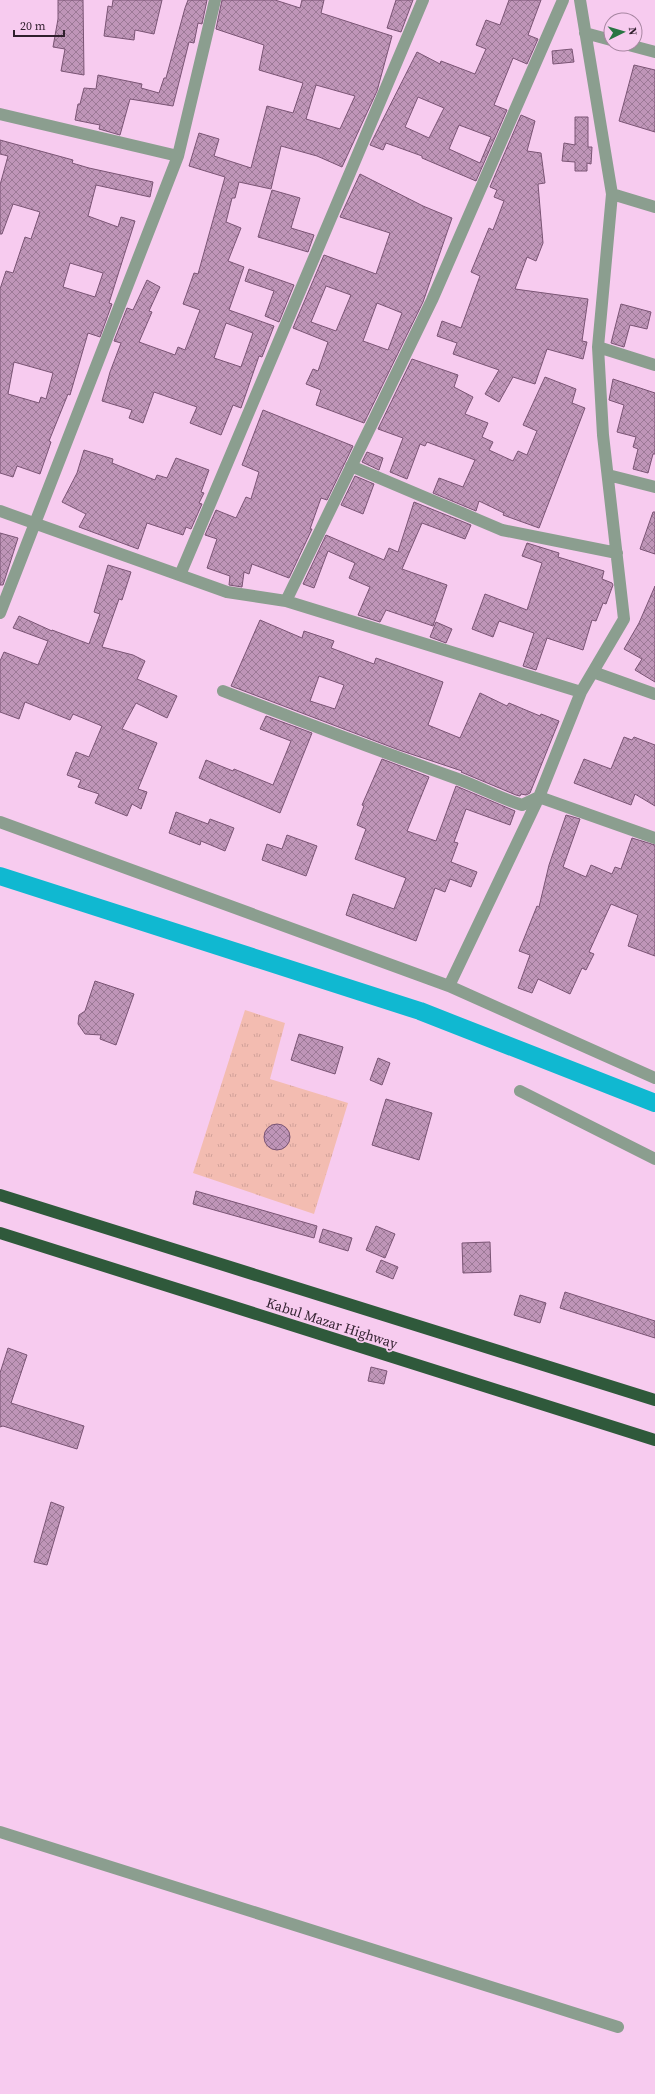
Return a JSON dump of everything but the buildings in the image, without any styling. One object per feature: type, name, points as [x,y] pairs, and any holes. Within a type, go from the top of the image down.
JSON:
[{"type":"highway","name":"Kabul Mazar Highway","points":[[0,1195],[655,1400]]},
{"type":"highway","name":"Kabul Mazar Highway","points":[[0,1233],[655,1440]]},
{"type":"street","points":[[0,613],[34,522],[178,156],[215,0]]},
{"type":"street","points":[[180,575],[422,0]]},
{"type":"street","points":[[286,601],[432,300],[563,0]]},
{"type":"street","points":[[449,986],[539,797],[581,692],[624,619],[603,435],[598,347],[612,194],[580,0]]},
{"type":"street","points":[[585,33],[603,38]]},
{"type":"street","points":[[643,49],[655,52]]},
{"type":"street","points":[[0,114],[178,156]]},
{"type":"street","points":[[612,194],[655,207]]},
{"type":"street","points":[[598,347],[655,364]]},
{"type":"street","points":[[351,466],[502,530],[617,554]]},
{"type":"street","points":[[608,475],[655,488]]},
{"type":"street","points":[[0,511],[227,592],[286,601],[581,692]]},
{"type":"street","points":[[593,672],[655,694]]},
{"type":"street","points":[[223,691],[340,737],[460,780],[501,799],[522,805],[539,797],[655,838]]},
{"type":"street","points":[[0,822],[449,986],[655,1078]]},
{"type":"street","points":[[520,1091],[655,1159]]},
{"type":"street","points":[[0,1832],[618,2027]]},
{"type":"green space","points":[[245,1010],[285,1023],[270,1079],[348,1103],[314,1214],[193,1173]]},
{"type":"waterway","points":[[0,876],[420,1011],[655,1103]]}]
